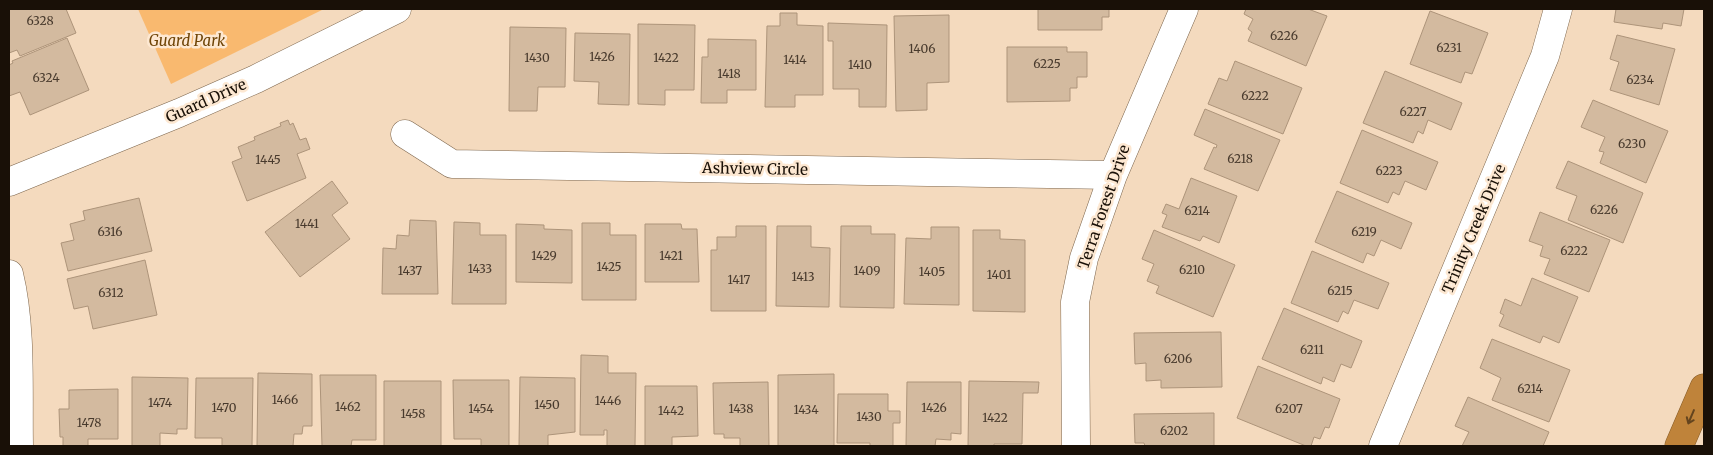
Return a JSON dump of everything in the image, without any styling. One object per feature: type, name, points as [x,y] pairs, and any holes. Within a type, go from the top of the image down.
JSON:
[{"type":"highway","points":[[1679,446],[1704,388]]},
{"type":"street","name":"Guard Drive","points":[[9,182],[196,106],[256,79],[397,9]]},
{"type":"street","name":"Terra Forest Drive","points":[[1076,446],[1075,302],[1084,258],[1113,176],[1184,9]]},
{"type":"street","name":"Trinity Creek Drive","points":[[1384,446],[1545,56],[1558,9]]},
{"type":"street","name":"Ashview Circle","points":[[405,134],[452,164],[1113,176]]},
{"type":"street","points":[[9,274],[12,285],[17,338],[19,446]]},
{"type":"green space","name":"Guard Park","points":[[138,9],[324,9],[171,84]]},
{"type":"building","points":[[9,9],[66,9],[76,33],[20,56],[17,50],[9,53]]},
{"type":"building","points":[[1038,9],[1109,9],[1109,17],[1102,17],[1102,30],[1038,30]]},
{"type":"building","points":[[1246,9],[1308,9],[1327,16],[1306,66],[1248,41],[1252,32],[1248,29],[1253,19],[1244,14]]},
{"type":"building","points":[[1616,9],[1684,9],[1681,26],[1663,23],[1662,29],[1614,22]]},
{"type":"building","points":[[1430,11],[1488,33],[1472,74],[1465,72],[1461,83],[1410,64]]},
{"type":"building","points":[[780,13],[797,13],[797,25],[823,26],[823,95],[795,95],[795,107],[765,107],[767,26],[780,26]]},
{"type":"building","points":[[949,15],[949,82],[927,83],[927,110],[896,111],[894,16]]},
{"type":"building","points":[[828,23],[887,25],[886,107],[859,107],[859,89],[833,89],[833,41],[828,41]]},
{"type":"building","points":[[638,24],[695,25],[694,90],[665,90],[665,105],[638,104]]},
{"type":"building","points":[[510,27],[566,28],[565,87],[538,87],[537,111],[509,111]]},
{"type":"building","points":[[575,33],[630,34],[629,105],[598,104],[599,82],[574,81]]},
{"type":"building","points":[[1617,35],[1675,49],[1659,105],[1610,90],[1619,62],[1610,59]]},
{"type":"building","points":[[67,38],[89,90],[30,115],[20,92],[9,96],[9,65],[13,63],[12,61]]},
{"type":"building","points":[[708,39],[756,40],[756,90],[727,90],[727,103],[701,103],[702,57],[708,57]]},
{"type":"building","points":[[1007,47],[1067,47],[1067,52],[1087,52],[1087,77],[1077,77],[1077,88],[1070,88],[1070,101],[1007,102]]},
{"type":"building","points":[[1235,61],[1302,88],[1283,134],[1208,104],[1219,78],[1227,81]]},
{"type":"building","points":[[1385,71],[1462,103],[1451,130],[1428,120],[1423,134],[1418,131],[1413,143],[1363,123]]},
{"type":"building","points":[[1593,100],[1668,131],[1646,183],[1600,163],[1604,152],[1599,151],[1605,137],[1581,127]]},
{"type":"building","points":[[1205,109],[1280,140],[1258,191],[1204,169],[1214,147],[1216,148],[1217,145],[1194,135]]},
{"type":"building","points":[[288,120],[290,125],[293,123],[300,140],[306,138],[310,149],[297,154],[306,178],[247,201],[232,162],[242,158],[238,147],[255,140],[254,137],[281,126],[280,123]]},
{"type":"building","points":[[1362,130],[1438,162],[1426,190],[1405,181],[1399,195],[1393,192],[1388,203],[1340,183]]},
{"type":"building","points":[[1568,161],[1643,193],[1623,243],[1568,220],[1577,196],[1556,188]]},
{"type":"building","points":[[1191,178],[1237,196],[1219,243],[1203,236],[1200,241],[1162,227],[1167,215],[1162,213],[1166,204],[1179,209]]},
{"type":"building","points":[[332,181],[348,203],[332,215],[350,239],[300,277],[265,232]]},
{"type":"building","points":[[1337,191],[1412,223],[1401,249],[1381,240],[1374,256],[1367,253],[1363,263],[1315,242]]},
{"type":"building","points":[[139,198],[152,251],[68,271],[61,243],[74,240],[70,224],[85,220],[83,211]]},
{"type":"building","points":[[1540,212],[1610,240],[1589,292],[1544,274],[1550,259],[1540,256],[1543,246],[1529,241]]},
{"type":"building","points":[[410,220],[436,221],[438,294],[382,294],[383,248],[396,249],[397,235],[409,236]]},
{"type":"building","points":[[454,222],[480,223],[480,235],[506,235],[506,304],[452,304]]},
{"type":"building","points":[[582,223],[610,223],[610,235],[636,235],[636,300],[582,300]]},
{"type":"building","points":[[516,224],[544,225],[544,229],[572,230],[572,283],[516,282]]},
{"type":"building","points":[[645,224],[681,224],[682,229],[697,229],[699,282],[645,282]]},
{"type":"building","points":[[736,226],[766,226],[766,311],[711,311],[711,250],[717,250],[717,237],[736,237]]},
{"type":"building","points":[[777,226],[811,226],[811,247],[830,248],[829,307],[776,306]]},
{"type":"building","points":[[841,226],[871,226],[871,234],[895,234],[894,308],[840,307]]},
{"type":"building","points":[[931,227],[959,227],[959,305],[904,304],[906,238],[931,239]]},
{"type":"building","points":[[973,230],[1000,230],[1000,239],[1025,240],[1025,312],[973,311]]},
{"type":"building","points":[[1154,230],[1235,265],[1213,317],[1156,293],[1159,286],[1147,281],[1154,264],[1142,259]]},
{"type":"building","points":[[1312,251],[1389,283],[1378,309],[1354,300],[1348,314],[1343,311],[1338,322],[1291,303]]},
{"type":"building","points":[[145,260],[157,315],[93,329],[88,306],[74,309],[67,279]]},
{"type":"building","points":[[1532,278],[1578,297],[1559,343],[1543,336],[1540,343],[1499,326],[1504,315],[1500,313],[1505,299],[1521,306]]},
{"type":"building","points":[[1284,308],[1362,341],[1351,368],[1341,364],[1334,382],[1323,377],[1321,384],[1262,359]]},
{"type":"building","points":[[1221,332],[1222,387],[1161,388],[1161,380],[1146,381],[1146,363],[1135,364],[1134,333]]},
{"type":"building","points":[[1492,339],[1570,370],[1549,422],[1492,400],[1501,378],[1480,368]]},
{"type":"building","points":[[581,355],[608,356],[608,373],[636,373],[635,446],[607,446],[607,430],[604,430],[604,435],[580,435]]},
{"type":"building","points":[[1258,366],[1340,399],[1329,428],[1325,427],[1320,439],[1314,437],[1311,446],[1306,446],[1237,418]]},
{"type":"building","points":[[258,373],[312,374],[312,426],[303,426],[302,434],[294,434],[293,446],[257,446]]},
{"type":"building","points":[[834,374],[834,446],[778,446],[778,375]]},
{"type":"building","points":[[320,375],[376,375],[376,440],[352,440],[351,446],[322,446]]},
{"type":"building","points":[[132,377],[188,378],[187,429],[177,429],[177,434],[160,433],[160,446],[132,446]]},
{"type":"building","points":[[520,377],[575,378],[575,432],[548,435],[548,446],[519,446]]},
{"type":"building","points":[[196,378],[253,378],[252,446],[222,446],[222,438],[195,438]]},
{"type":"building","points":[[453,380],[509,380],[509,446],[481,446],[481,439],[454,439]]},
{"type":"building","points":[[384,381],[441,381],[441,446],[384,446]]},
{"type":"building","points":[[969,381],[1039,382],[1038,393],[1023,393],[1022,444],[968,446]]},
{"type":"building","points":[[768,382],[769,446],[740,446],[740,438],[724,438],[724,434],[714,434],[713,383]]},
{"type":"building","points":[[907,382],[961,382],[961,434],[951,433],[951,440],[936,439],[935,446],[906,446]]},
{"type":"building","points":[[645,386],[697,386],[698,436],[672,437],[672,446],[645,446]]},
{"type":"building","points":[[118,389],[118,439],[88,439],[88,446],[63,446],[63,437],[60,437],[59,409],[69,409],[69,390]]},
{"type":"building","points":[[838,394],[888,394],[888,411],[900,411],[900,423],[893,423],[893,446],[870,446],[870,443],[837,443]]},
{"type":"building","points":[[1468,397],[1549,432],[1543,446],[1462,446],[1469,432],[1455,426]]},
{"type":"building","points":[[1214,413],[1214,446],[1145,446],[1144,443],[1135,443],[1134,414]]}]
